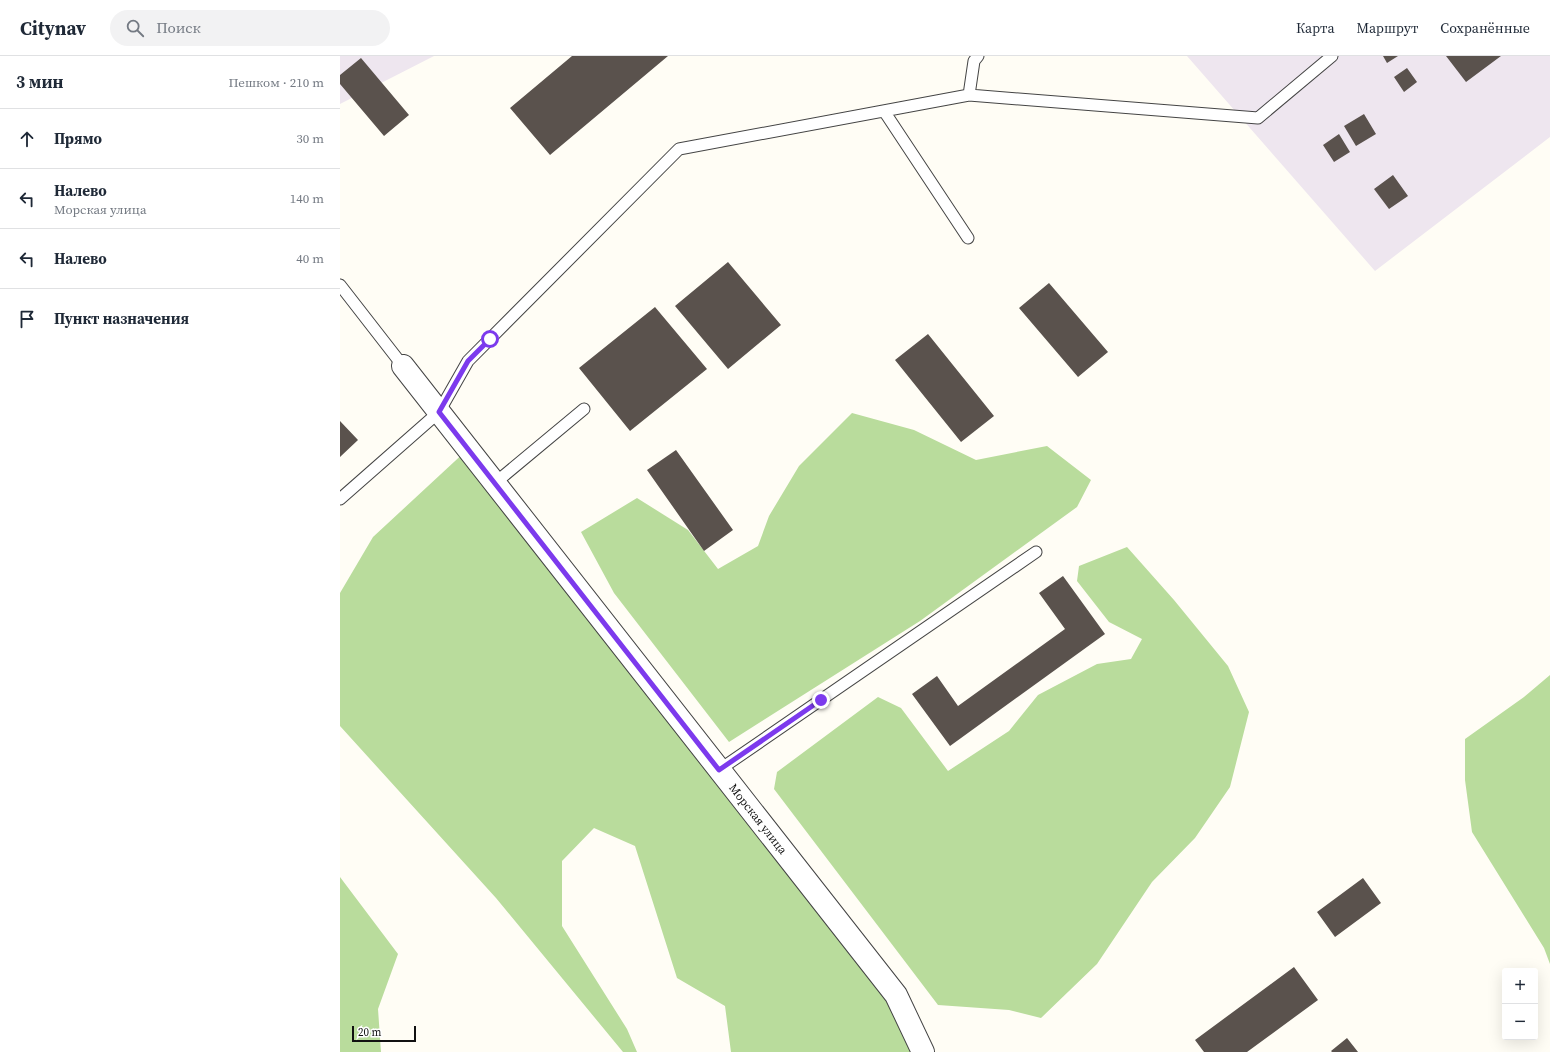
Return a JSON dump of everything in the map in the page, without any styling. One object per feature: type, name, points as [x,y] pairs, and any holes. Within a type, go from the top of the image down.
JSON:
[{"type":"street","name":"Морская улица","points":[[403,366],[896,995],[923,1052]]},
{"type":"lane","points":[[969,95],[974,61],[978,56]]},
{"type":"lane","points":[[340,499],[439,412],[468,361],[679,149],[969,95],[1258,118],[1332,56]]},
{"type":"lane","points":[[884,111],[968,238]]},
{"type":"lane","points":[[340,285],[403,366]]},
{"type":"lane","points":[[495,483],[584,409]]},
{"type":"lane","points":[[719,770],[1036,552]]},
{"type":"shaded area","points":[[340,56],[434,56],[340,104]]},
{"type":"shaded area","points":[[1187,56],[1550,56],[1550,137],[1375,271]]},
{"type":"green space","points":[[852,413],[914,430],[976,460],[1047,446],[1091,480],[1077,507],[920,621],[729,742],[614,593],[581,532],[637,498],[688,530],[718,569],[758,546],[769,516],[799,466]]},
{"type":"green space","points":[[468,449],[896,995],[923,1052],[731,1052],[725,1006],[677,978],[635,846],[594,828],[562,861],[562,926],[627,1029],[637,1052],[623,1052],[496,898],[340,726],[340,593],[373,537]]},
{"type":"green space","points":[[1127,547],[1174,600],[1228,666],[1249,712],[1230,787],[1195,838],[1152,882],[1097,964],[1041,1018],[1009,1010],[938,1005],[774,789],[777,772],[878,697],[901,708],[948,771],[1009,731],[1038,695],[1097,664],[1131,659],[1142,639],[1109,622],[1077,581],[1079,566]]},
{"type":"green space","points":[[1550,675],[1550,964],[1544,948],[1472,832],[1465,780],[1465,739],[1524,697]]},
{"type":"green space","points":[[340,877],[398,954],[378,1009],[381,1052],[340,1052]]},
{"type":"building","points":[[572,56],[668,56],[550,155],[510,108]]},
{"type":"building","points":[[1383,56],[1398,56],[1387,63]]},
{"type":"building","points":[[1446,56],[1501,56],[1466,82]]},
{"type":"building","points":[[361,58],[409,115],[384,136],[340,84],[340,75]]},
{"type":"building","points":[[1407,68],[1417,82],[1404,92],[1394,77]]},
{"type":"building","points":[[1364,114],[1376,134],[1356,146],[1344,126]]},
{"type":"building","points":[[1339,134],[1350,152],[1334,162],[1323,145]]},
{"type":"building","points":[[1393,175],[1408,196],[1389,209],[1374,189]]},
{"type":"building","points":[[728,262],[781,325],[728,369],[675,306]]},
{"type":"building","points":[[1049,283],[1108,352],[1078,377],[1019,308]]},
{"type":"building","points":[[655,307],[707,369],[630,431],[579,368]]},
{"type":"building","points":[[928,334],[994,416],[961,442],[895,360]]},
{"type":"building","points":[[340,421],[358,440],[340,457]]},
{"type":"building","points":[[676,450],[733,530],[704,551],[647,470]]},
{"type":"building","points":[[1063,576],[1105,634],[950,746],[912,694],[937,676],[958,706],[1065,629],[1039,593]]},
{"type":"building","points":[[1363,878],[1381,903],[1335,937],[1317,912]]},
{"type":"building","points":[[1294,967],[1318,1000],[1247,1052],[1204,1052],[1195,1040]]},
{"type":"building","points":[[1347,1038],[1358,1052],[1331,1051]]},
{"type":"route","points":[[490,339],[468,361],[439,412],[719,770],[821,700]]}]
